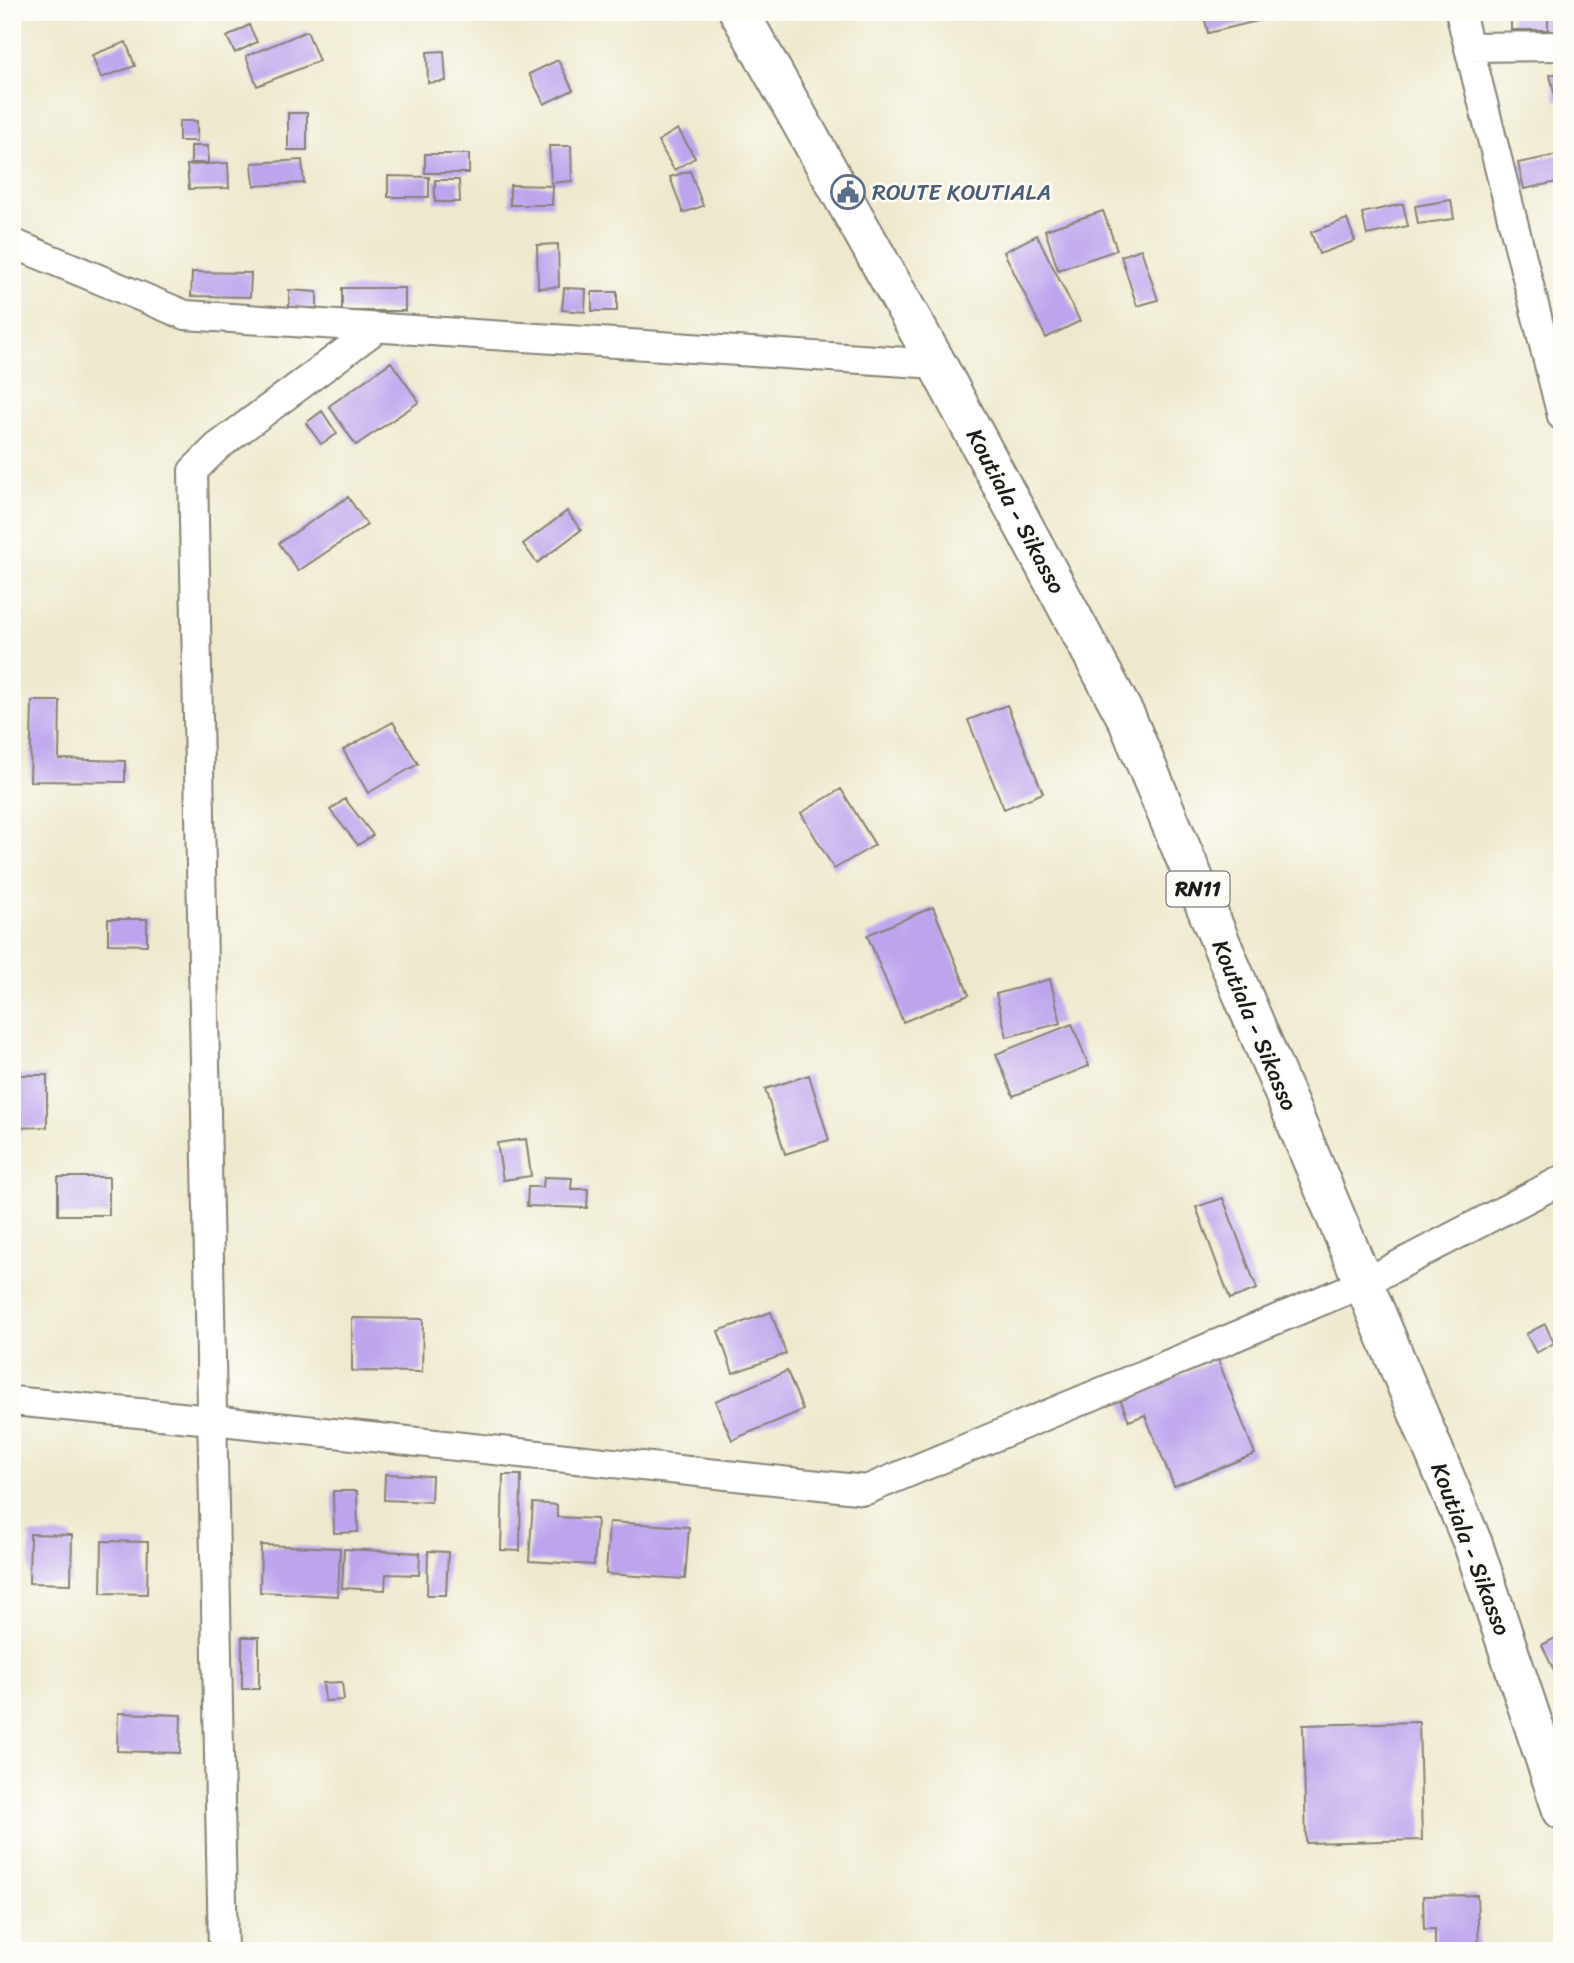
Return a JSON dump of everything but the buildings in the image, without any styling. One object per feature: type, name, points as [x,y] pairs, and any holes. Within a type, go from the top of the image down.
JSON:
[{"type":"main road","name":"Koutiala - Sikasso","points":[[739,12],[937,364],[1127,719],[1473,1544],[1561,1802]]},
{"type":"street","points":[[1460,12],[1562,416]]},
{"type":"street","points":[[1469,47],[1562,46]]},
{"type":"street","points":[[12,243],[185,316],[937,364]]},
{"type":"street","points":[[223,1951],[193,471],[217,447],[377,328]]},
{"type":"street","points":[[12,1401],[866,1490],[1364,1283],[1562,1180]]},
{"type":"place","name":"ROUTE KOUTIALA","points":[[848,192]]}]
